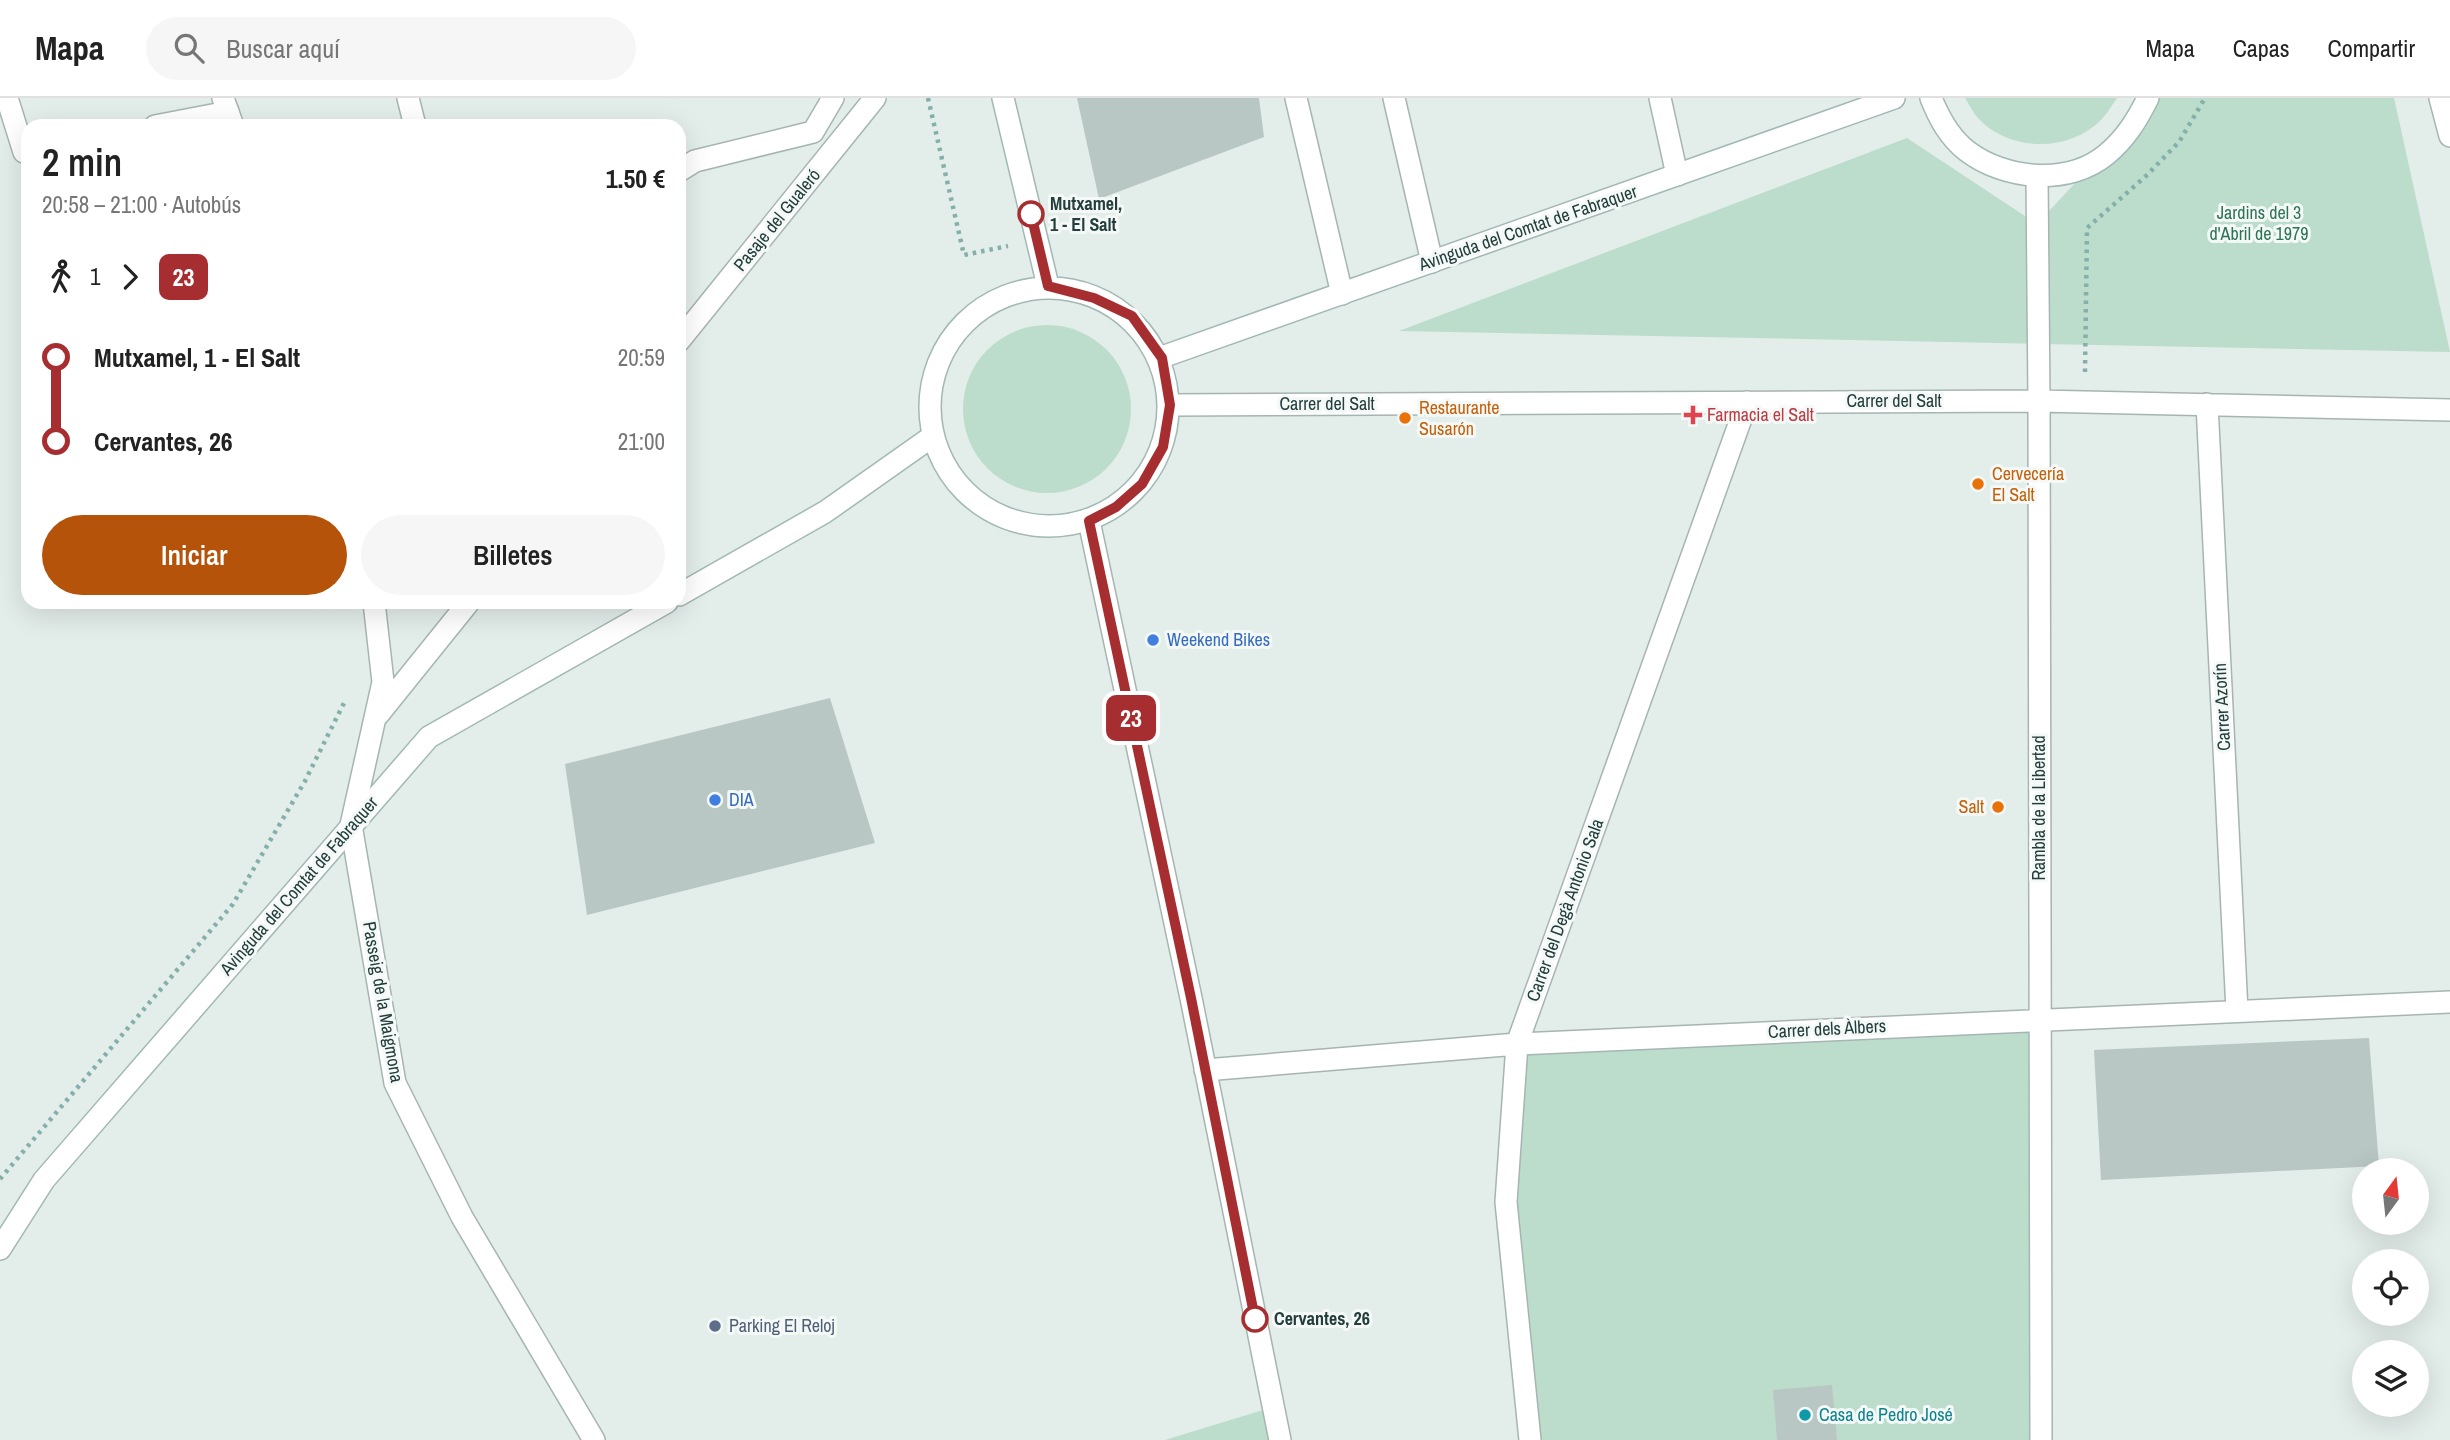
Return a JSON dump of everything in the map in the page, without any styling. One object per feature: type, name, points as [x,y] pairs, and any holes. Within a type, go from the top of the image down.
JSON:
[{"type":"street","points":[[7,98],[21,142]]},
{"type":"street","points":[[408,98],[413,119]]},
{"type":"street","points":[[686,167],[695,161],[813,132],[832,98]]},
{"type":"street","name":"Pasaje del Gualeró","points":[[686,332],[875,98]]},
{"type":"street","points":[[1003,98],[1048,286]]},
{"type":"street","points":[[1296,98],[1342,294]]},
{"type":"street","points":[[1394,98],[1432,262]]},
{"type":"street","points":[[1660,98],[1677,175]]},
{"type":"street","name":"Avinguda del Comtat de Fabraquer","points":[[1162,358],[1894,98]]},
{"type":"street","points":[[1931,98],[1941,122],[1966,150],[1999,170],[2037,176],[2073,172],[2106,156],[2132,130],[2148,98]]},
{"type":"street","points":[[2440,98],[2450,136]]},
{"type":"street","points":[[192,119],[228,112]]},
{"type":"street","name":"Rambla de la Libertad","points":[[2037,176],[2041,1440]]},
{"type":"street","points":[[1048,286],[1094,298],[1132,316],[1162,358],[1170,405],[1163,447],[1142,484],[1116,507],[1089,521],[1027,526],[974,503],[930,438],[929,383],[947,340],[996,297],[1048,286]]},
{"type":"street","name":"Carrer del Salt","points":[[1170,405],[2084,401],[2450,410]]},
{"type":"street","name":"Carrer del Degà Antonio Sala","points":[[1530,1440],[1506,1202],[1517,1044],[1747,402]]},
{"type":"street","name":"Carrer Azorín","points":[[2207,404],[2237,1011]]},
{"type":"street","points":[[686,591],[825,512],[930,438]]},
{"type":"street","points":[[1089,521],[1280,1440]]},
{"type":"street","name":"Passeig de la Maigmona","points":[[375,609],[383,682],[351,825],[395,1083],[462,1217],[594,1440]]},
{"type":"street","points":[[375,719],[463,609]]},
{"type":"street","name":"Avinguda del Comtat de Fabraquer","points":[[0,1250],[44,1180],[429,737],[655,609]]},
{"type":"street","name":"Carrer dels Àlbers","points":[[1205,1070],[1517,1044],[2450,1002]]},
{"type":"path","points":[[928,98],[964,255],[1037,240]]},
{"type":"path","points":[[2084,401],[2087,228],[2146,176],[2179,142],[2205,98]]},
{"type":"path","points":[[0,1179],[233,904],[305,781],[348,694],[383,682]]},
{"type":"green space","points":[[1965,98],[2117,98],[2103,118],[2087,131],[2055,143],[2038,144],[2005,137],[1990,129],[1977,117]]},
{"type":"green space","name":"Jardins del 3 d'Abril de 1979","points":[[2154,98],[2394,98],[2450,352],[1399,331],[1907,138],[2037,224]]},
{"type":"green space","points":[[1047,325],[1079,331],[1106,350],[1125,377],[1131,409],[1125,441],[1106,468],[1079,487],[1047,493],[1015,487],[988,468],[969,441],[963,409],[969,377],[988,350],[1015,331]]},
{"type":"green space","points":[[2039,1019],[2041,1440],[1530,1440],[1506,1202],[1517,1044]]},
{"type":"green space","points":[[1273,1407],[1280,1440],[1165,1440]]},
{"type":"building","points":[[1077,98],[1259,98],[1264,137],[1099,199]]},
{"type":"building","points":[[830,698],[875,843],[587,915],[565,764]]},
{"type":"building","points":[[2369,1038],[2378,1158],[2352,1158],[2352,1167],[2101,1180],[2094,1050]]},
{"type":"building","name":"Casa de Pedro José","points":[[1832,1385],[1837,1440],[1777,1440],[1773,1390]]},
{"type":"bus line","name":"23","points":[[1031,214],[1048,286],[1094,298],[1132,316],[1162,358],[1170,405],[1163,447],[1142,484],[1116,507],[1089,521],[1191,998],[1255,1319]]},
{"type":"place","name":"Mutxamel, 1 - El Salt","points":[[1031,214]]},
{"type":"place","name":"Farmacia el Salt","points":[[1693,415]]},
{"type":"place","name":"Restaurante Susarón","points":[[1405,418]]},
{"type":"place","name":"Cervecería El Salt","points":[[1978,484]]},
{"type":"place","name":"Weekend Bikes","points":[[1153,640]]},
{"type":"place","name":"DIA","points":[[715,800]]},
{"type":"place","name":"Salt","points":[[1998,807]]},
{"type":"place","name":"Cervantes, 26","points":[[1255,1319]]},
{"type":"place","name":"Parking El Reloj","points":[[715,1326]]},
{"type":"place","name":"Casa de Pedro José","points":[[1805,1415]]}]
